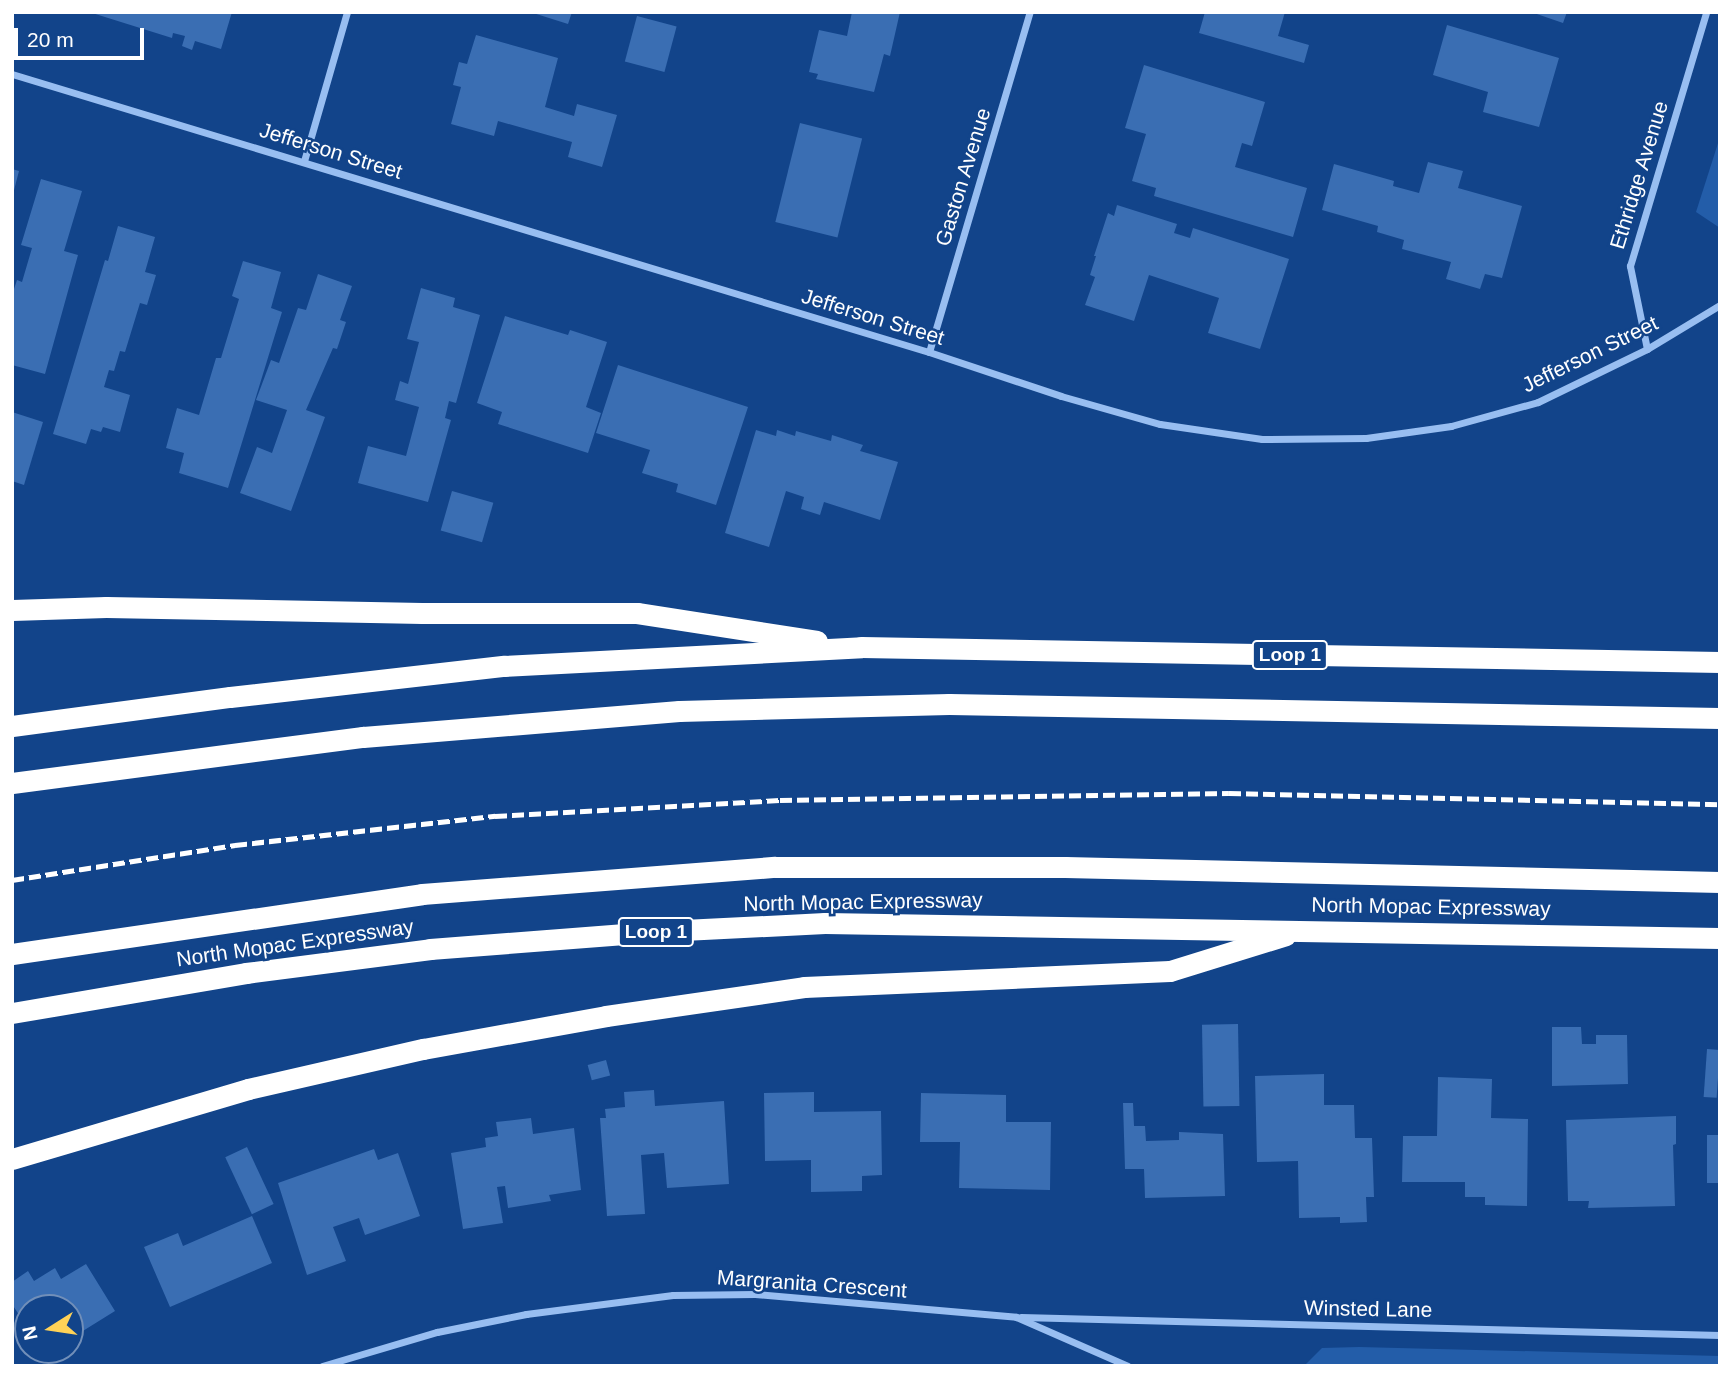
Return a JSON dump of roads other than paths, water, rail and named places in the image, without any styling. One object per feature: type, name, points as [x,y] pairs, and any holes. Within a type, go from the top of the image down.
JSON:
[{"type":"highway","points":[[12,610],[106,607],[637,614],[861,647]]},
{"type":"highway","name":"Loop 1","points":[[12,726],[230,697],[504,666],[861,647],[1720,662]]},
{"type":"highway","points":[[12,783],[162,761],[363,737],[679,711],[949,704],[1720,718]]},
{"type":"highway","points":[[12,954],[422,894],[775,867],[1065,867],[1720,882]]},
{"type":"highway","name":"North Mopac Expressway","points":[[12,1013],[246,973],[430,949],[663,931],[825,923],[1720,938]]},
{"type":"highway","points":[[12,1159],[247,1089],[423,1049],[606,1016],[804,987],[1170,971],[1304,929]]},
{"type":"street","points":[[304,161],[347,12]]},
{"type":"street","name":"Gaston Avenue","points":[[929,352],[1030,12]]},
{"type":"street","name":"Ethridge Avenue","points":[[1647,348],[1630,266],[1706,12]]},
{"type":"street","name":"Jefferson Street","points":[[12,74],[929,352],[1060,396],[1160,424],[1262,439],[1366,438],[1451,426],[1538,402],[1647,348],[1720,305]]},
{"type":"street","name":"Margranita Crescent","points":[[322,1366],[437,1332],[526,1314],[673,1295],[755,1294],[1016,1317],[1128,1366]]},
{"type":"street","name":"Winsted Lane","points":[[1016,1317],[1720,1335]]},
{"type":"railway","points":[[12,880],[235,845],[495,816],[780,800],[1229,793],[1720,804]]}]
